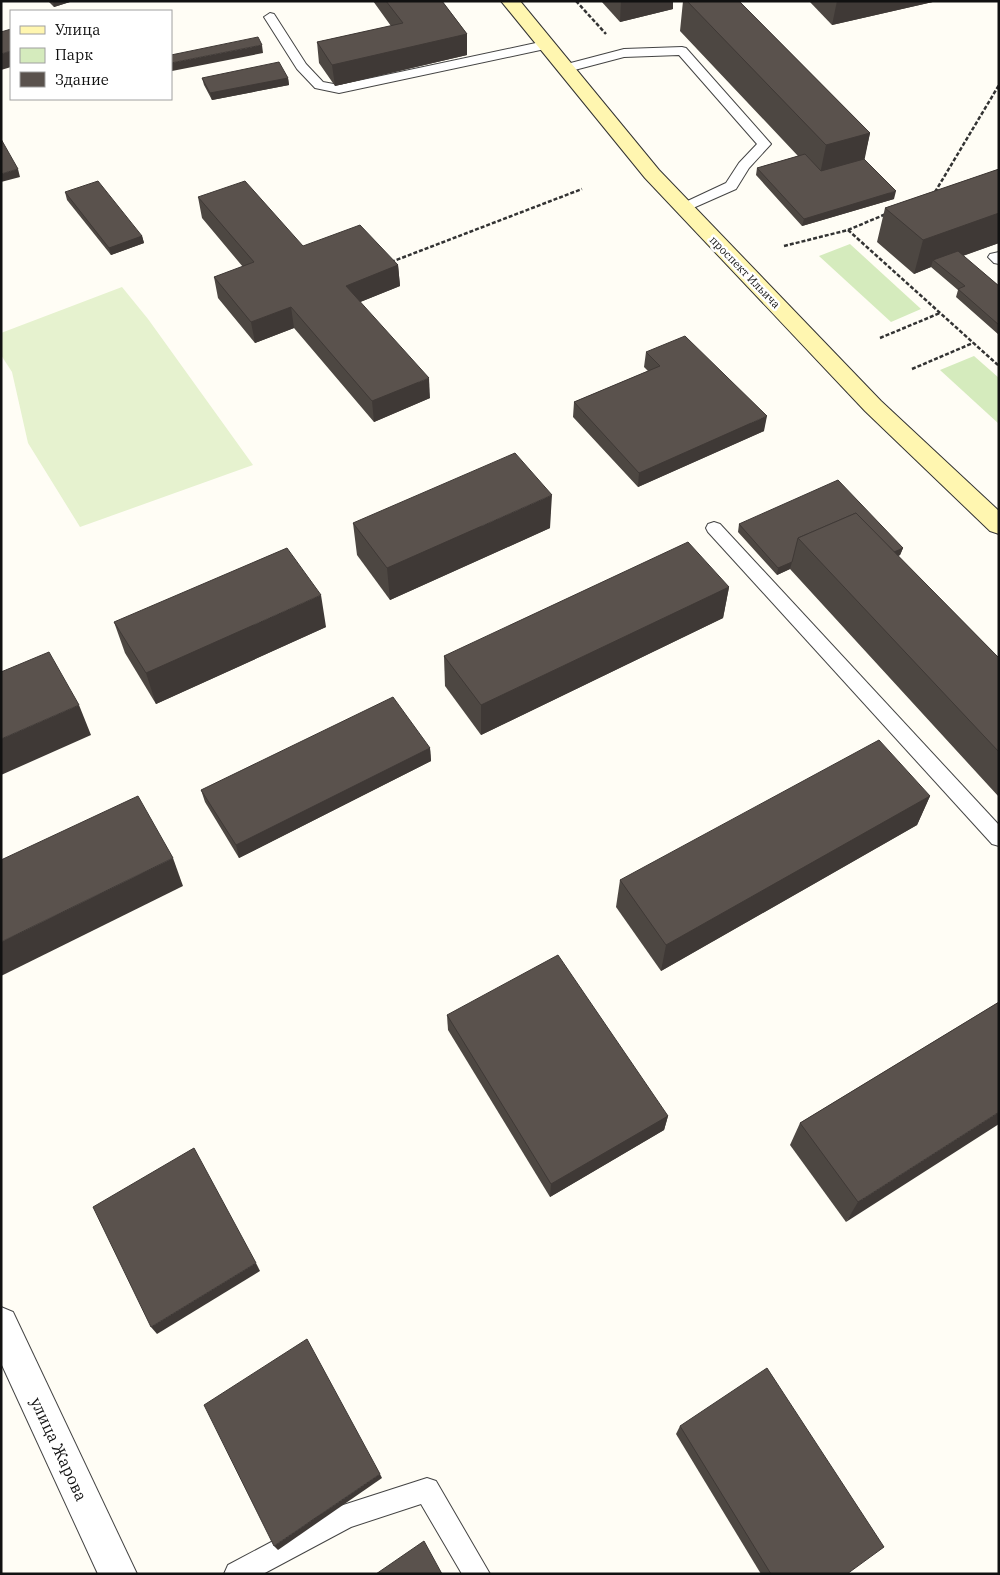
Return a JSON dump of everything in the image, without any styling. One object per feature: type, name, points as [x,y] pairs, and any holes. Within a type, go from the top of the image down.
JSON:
[{"type":"street","name":"проспект Ильича","points":[[510,1],[567,68],[652,174],[873,406],[999,525]]},
{"type":"street","name":"улица Жарова","points":[[1,1324],[118,1574]]},
{"type":"lane","points":[[270,17],[301,66],[319,85],[338,89],[545,44]]},
{"type":"lane","points":[[567,68],[624,52],[682,51],[764,144],[744,166],[730,186],[684,208]]},
{"type":"lane","points":[[999,256],[995,257],[999,260]]},
{"type":"lane","points":[[714,528],[999,838]]},
{"type":"lane","points":[[237,1574],[346,1516],[427,1490],[477,1574]]},
{"type":"path","points":[[576,1],[624,52]]},
{"type":"path","points":[[934,194],[999,85]]},
{"type":"path","points":[[390,262],[582,189]]},
{"type":"path","points":[[784,246],[848,230],[891,212]]},
{"type":"path","points":[[848,230],[999,366]]},
{"type":"path","points":[[880,338],[940,313]]},
{"type":"path","points":[[912,369],[973,343]]},
{"type":"green space","points":[[850,244],[921,309],[891,322],[819,256]]},
{"type":"green space","points":[[122,287],[148,319],[253,465],[80,527],[28,443],[12,372],[1,355],[1,333]]},
{"type":"green space","points":[[974,356],[999,378],[999,424],[940,370]]},
{"type":"building","points":[[386,1],[442,1],[467,34],[332,65],[317,42],[403,23]]},
{"type":"building","points":[[687,1],[739,1],[870,133],[826,145]]},
{"type":"building","points":[[10,29],[10,51],[1,54],[1,32]]},
{"type":"building","points":[[258,37],[262,45],[172,63],[172,55]]},
{"type":"building","points":[[279,62],[288,78],[210,93],[202,78]]},
{"type":"building","points":[[1,139],[18,169],[1,174]]},
{"type":"building","points":[[805,154],[821,171],[864,159],[896,191],[804,219],[757,168]]},
{"type":"building","points":[[999,169],[999,213],[923,240],[885,208]]},
{"type":"building","points":[[98,181],[142,236],[109,248],[65,192]]},
{"type":"building","points":[[245,181],[303,246],[360,225],[398,265],[346,286],[429,378],[372,401],[291,307],[251,322],[214,277],[254,262],[198,197]]},
{"type":"building","points":[[958,251],[999,286],[999,325],[958,289],[965,286],[933,260]]},
{"type":"building","points":[[685,336],[767,416],[639,473],[574,402],[660,366],[646,352]]},
{"type":"building","points":[[515,453],[552,495],[387,568],[353,523]]},
{"type":"building","points":[[838,480],[903,548],[894,552],[856,513],[798,538],[792,562],[778,568],[739,524]]},
{"type":"building","points":[[856,513],[999,658],[999,752],[798,538]]},
{"type":"building","points":[[688,542],[729,587],[481,705],[444,656]]},
{"type":"building","points":[[287,548],[321,595],[146,673],[114,622]]},
{"type":"building","points":[[49,652],[79,705],[1,739],[1,672]]},
{"type":"building","points":[[393,697],[430,748],[236,845],[201,790]]},
{"type":"building","points":[[879,740],[930,796],[666,945],[620,880]]},
{"type":"building","points":[[138,796],[173,858],[1,942],[1,860]]},
{"type":"building","points":[[558,955],[668,1116],[551,1184],[447,1015]]},
{"type":"building","points":[[999,1002],[999,1112],[858,1202],[800,1123]]},
{"type":"building","points":[[194,1148],[256,1263],[151,1327],[93,1207]]},
{"type":"building","points":[[307,1339],[380,1474],[274,1546],[204,1405]]},
{"type":"building","points":[[767,1368],[884,1547],[847,1574],[771,1574],[680,1426]]},
{"type":"building","points":[[424,1541],[442,1574],[376,1574]]}]
